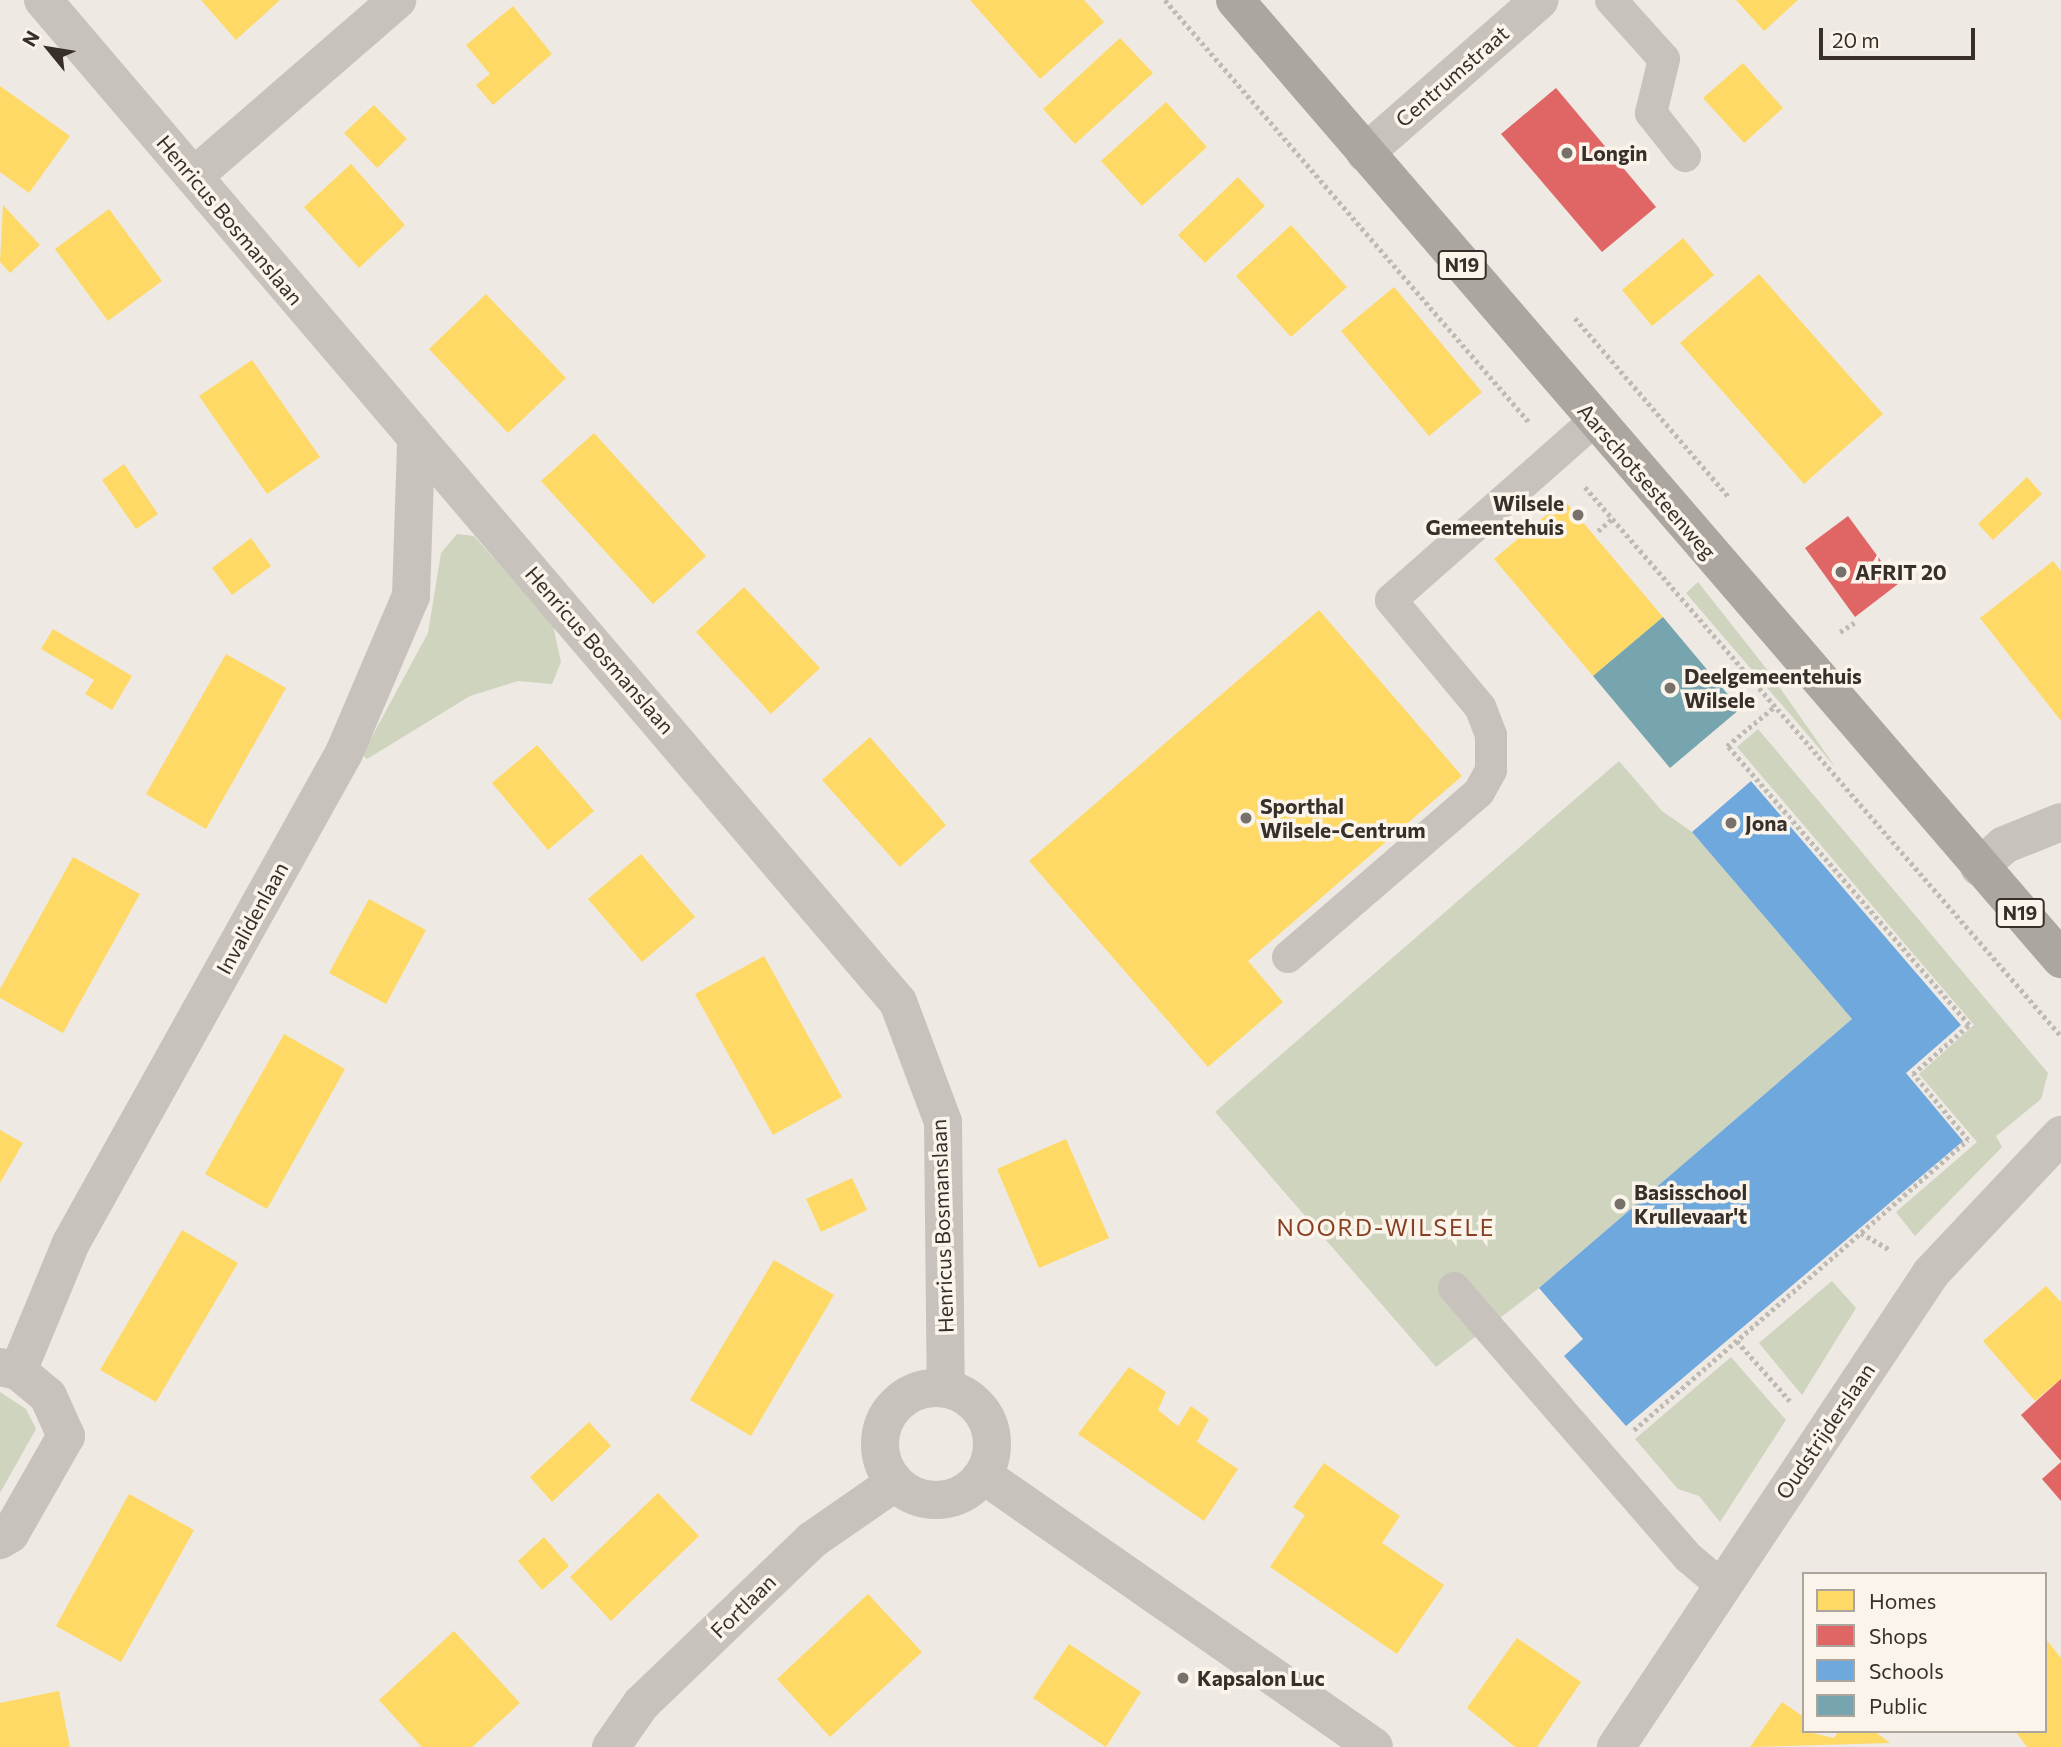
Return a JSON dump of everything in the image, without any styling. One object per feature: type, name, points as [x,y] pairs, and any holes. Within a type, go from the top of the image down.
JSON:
[{"type":"main road","name":"Aarschotsesteenweg","points":[[1235,0],[2061,959]]},
{"type":"street","name":"Henricus Bosmanslaan","points":[[43,0],[194,176],[416,444],[616,666],[898,1002],[943,1122],[946,1388]]},
{"type":"street","points":[[194,176],[397,0]]},
{"type":"street","name":"Centrumstraat","points":[[1365,153],[1540,0]]},
{"type":"street","name":"Invalidenlaan","points":[[0,1540],[66,1436],[48,1396],[9,1369],[71,1243],[344,753],[411,596],[416,444]]},
{"type":"street","points":[[1979,867],[2004,845],[2061,822]]},
{"type":"street","name":"Oudstrijderslaan","points":[[1616,1747],[1931,1273],[2061,1135]]},
{"type":"street","points":[[946,1388],[978,1406],[988,1422],[992,1439],[983,1475],[962,1492],[935,1500],[893,1484],[882,1457],[885,1420],[910,1394],[946,1388]]},
{"type":"street","points":[[983,1475],[1374,1747]]},
{"type":"street","name":"Fortlaan","points":[[611,1747],[641,1704],[812,1539],[893,1484]]},
{"type":"lane","points":[[1611,0],[1664,60],[1651,113],[1685,156]]},
{"type":"lane","points":[[1288,957],[1485,781],[1491,735],[1480,707],[1391,600],[1595,420]]},
{"type":"lane","points":[[1454,1288],[1602,1459],[1722,1586]]},
{"type":"path","points":[[1165,0],[1773,707],[2061,1036]]},
{"type":"path","points":[[1602,1459],[1968,1140],[1913,1074],[1969,1025],[1735,760],[1727,746],[1773,707]]},
{"type":"path","points":[[1861,1233],[1900,1255]]},
{"type":"path","points":[[1737,1341],[1821,1437]]},
{"type":"green space","points":[[457,534],[474,536],[553,625],[561,662],[552,684],[518,681],[470,696],[367,759],[362,755],[428,633],[441,553]]},
{"type":"green space","points":[[1698,582],[1769,672],[1836,768],[1686,593]]},
{"type":"green space","points":[[1758,729],[2048,1073],[2041,1099],[1996,1136],[2002,1147],[1915,1236],[1896,1212],[1977,1142],[1919,1074],[1974,1025],[1737,747]]},
{"type":"green space","points":[[1619,761],[1662,811],[1692,832],[1852,1019],[1539,1288],[1436,1367],[1215,1112]]},
{"type":"green space","points":[[1832,1281],[1856,1308],[1802,1395],[1759,1343]]},
{"type":"green space","points":[[1731,1357],[1786,1420],[1720,1522],[1699,1496],[1678,1489],[1635,1439]]},
{"type":"green space","points":[[0,1392],[26,1409],[36,1429],[0,1493]]},
{"type":"building: Homes","points":[[201,0],[280,0],[236,40]]},
{"type":"building: Homes","points":[[970,0],[1084,0],[1104,22],[1040,79]]},
{"type":"building: Homes","points":[[1736,0],[1798,0],[1764,31]]},
{"type":"building: Homes","points":[[513,6],[552,54],[493,105],[476,85],[490,74],[466,45]]},
{"type":"building: Homes","points":[[1120,38],[1153,73],[1075,144],[1043,109]]},
{"type":"building: Homes","points":[[1743,63],[1783,108],[1744,143],[1703,98]]},
{"type":"building: Homes","points":[[0,86],[70,136],[29,193],[0,172]]},
{"type":"building: Homes","points":[[1166,102],[1207,147],[1142,206],[1101,161]]},
{"type":"building: Homes","points":[[374,105],[407,139],[377,168],[344,133]]},
{"type":"building: Homes","points":[[351,164],[405,225],[359,268],[304,207]]},
{"type":"building: Homes","points":[[1238,177],[1265,206],[1205,263],[1178,235]]},
{"type":"building: Homes","points":[[3,205],[40,245],[10,273],[0,262]]},
{"type":"building: Homes","points":[[109,209],[162,281],[108,321],[55,249]]},
{"type":"building: Homes","points":[[1291,225],[1347,287],[1291,337],[1236,276]]},
{"type":"building: Homes","points":[[1683,238],[1714,275],[1652,326],[1622,290]]},
{"type":"building: Homes","points":[[1759,274],[1883,414],[1804,484],[1680,343]]},
{"type":"building: Homes","points":[[1394,287],[1482,392],[1429,436],[1341,331]]},
{"type":"building: Homes","points":[[486,294],[566,378],[508,433],[429,349]]},
{"type":"building: Homes","points":[[252,360],[320,457],[267,494],[199,396]]},
{"type":"building: Homes","points":[[594,433],[706,556],[653,604],[541,481]]},
{"type":"building: Homes","points":[[124,464],[158,514],[136,529],[102,480]]},
{"type":"building: Homes","points":[[2027,477],[2042,494],[1993,540],[1978,524]]},
{"type":"building: Homes","points":[[1564,500],[1663,617],[1593,676],[1494,559]]},
{"type":"building: Homes","points":[[251,538],[271,566],[232,595],[212,568]]},
{"type":"building: Homes","points":[[2053,561],[2061,571],[2061,721],[1980,618]]},
{"type":"building: Homes","points":[[744,587],[820,668],[771,714],[696,632]]},
{"type":"building: Homes","name":"Sporthal Wilsele-Centrum","points":[[1319,610],[1462,776],[1248,961],[1283,1002],[1208,1067],[1029,861]]},
{"type":"building: Homes","points":[[53,629],[132,676],[112,710],[85,694],[94,680],[41,649]]},
{"type":"building: Homes","points":[[226,654],[286,688],[206,829],[146,794]]},
{"type":"building: Homes","points":[[870,737],[946,825],[900,867],[822,780]]},
{"type":"building: Homes","points":[[537,745],[594,811],[548,850],[492,783]]},
{"type":"building: Homes","points":[[641,854],[695,917],[642,962],[588,899]]},
{"type":"building: Homes","points":[[73,857],[140,894],[63,1033],[0,998],[0,989]]},
{"type":"building: Homes","points":[[369,899],[426,930],[386,1004],[329,973]]},
{"type":"building: Homes","points":[[764,956],[842,1097],[773,1135],[695,994]]},
{"type":"building: Homes","points":[[284,1034],[345,1069],[267,1209],[205,1174]]},
{"type":"building: Homes","points":[[0,1130],[23,1143],[0,1183]]},
{"type":"building: Homes","points":[[1066,1139],[1109,1238],[1039,1268],[997,1169]]},
{"type":"building: Homes","points":[[852,1178],[867,1210],[821,1232],[806,1199]]},
{"type":"building: Homes","points":[[182,1230],[238,1263],[156,1402],[100,1370]]},
{"type":"building: Homes","points":[[774,1260],[834,1295],[751,1436],[690,1400]]},
{"type":"building: Homes","points":[[2046,1286],[2061,1302],[2061,1379],[2035,1401],[1983,1341]]},
{"type":"building: Homes","points":[[1129,1367],[1166,1392],[1158,1410],[1178,1426],[1191,1406],[1209,1419],[1197,1442],[1238,1469],[1204,1521],[1078,1434]]},
{"type":"building: Homes","points":[[589,1422],[611,1446],[552,1502],[530,1477]]},
{"type":"building: Homes","points":[[1324,1463],[1400,1516],[1382,1543],[1444,1585],[1397,1654],[1270,1567],[1305,1515],[1293,1507]]},
{"type":"building: Homes","points":[[658,1493],[699,1536],[611,1621],[570,1577]]},
{"type":"building: Homes","points":[[129,1494],[194,1530],[121,1662],[56,1626]]},
{"type":"building: Homes","points":[[544,1537],[569,1566],[542,1590],[518,1561]]},
{"type":"building: Homes","points":[[868,1594],[922,1652],[830,1737],[777,1679]]},
{"type":"building: Homes","points":[[454,1631],[520,1703],[472,1747],[422,1747],[379,1700]]},
{"type":"building: Homes","points":[[1517,1638],[1581,1682],[1537,1747],[1515,1747],[1467,1708]]},
{"type":"building: Homes","points":[[2047,1640],[2061,1658],[2061,1747],[2027,1747],[2016,1733],[2047,1733]]},
{"type":"building: Homes","points":[[1069,1644],[1141,1692],[1106,1747],[1033,1698]]},
{"type":"building: Homes","points":[[59,1691],[70,1747],[0,1747],[0,1703]]},
{"type":"building: Homes","points":[[1782,1702],[1802,1716],[1802,1733],[1834,1738],[1838,1733],[1877,1733],[1890,1743],[1750,1747]]},
{"type":"building: Shops","points":[[1556,88],[1656,207],[1602,252],[1501,134]]},
{"type":"building: Shops","points":[[1848,516],[1898,584],[1855,617],[1805,548]]},
{"type":"building: Shops","points":[[2061,1379],[2061,1461],[2021,1415]]},
{"type":"building: Shops","points":[[2061,1462],[2061,1501],[2042,1479]]},
{"type":"building: Schools","points":[[1751,781],[1961,1025],[1906,1073],[1963,1141],[1626,1426],[1564,1356],[1583,1339],[1539,1288],[1852,1019],[1692,832]]},
{"type":"building: Public","points":[[1663,617],[1740,709],[1670,768],[1593,676]]},
{"type":"place","name":"Longin","points":[[1567,153]]},
{"type":"place","name":"Wilsele Gemeentehuis","points":[[1578,515]]},
{"type":"place","name":"AFRIT 20","points":[[1841,572]]},
{"type":"place","name":"Deelgemeentehuis Wilsele","points":[[1670,688]]},
{"type":"place","name":"Sporthal Wilsele-Centrum","points":[[1246,818]]},
{"type":"place","name":"Jona","points":[[1731,823]]},
{"type":"place","name":"Basisschool Krullevaar't","points":[[1620,1204]]},
{"type":"place","name":"Kapsalon Luc","points":[[1183,1678]]},
{"type":"district","name":"NOORD-WILSELE","points":[[1386,1227]]}]
